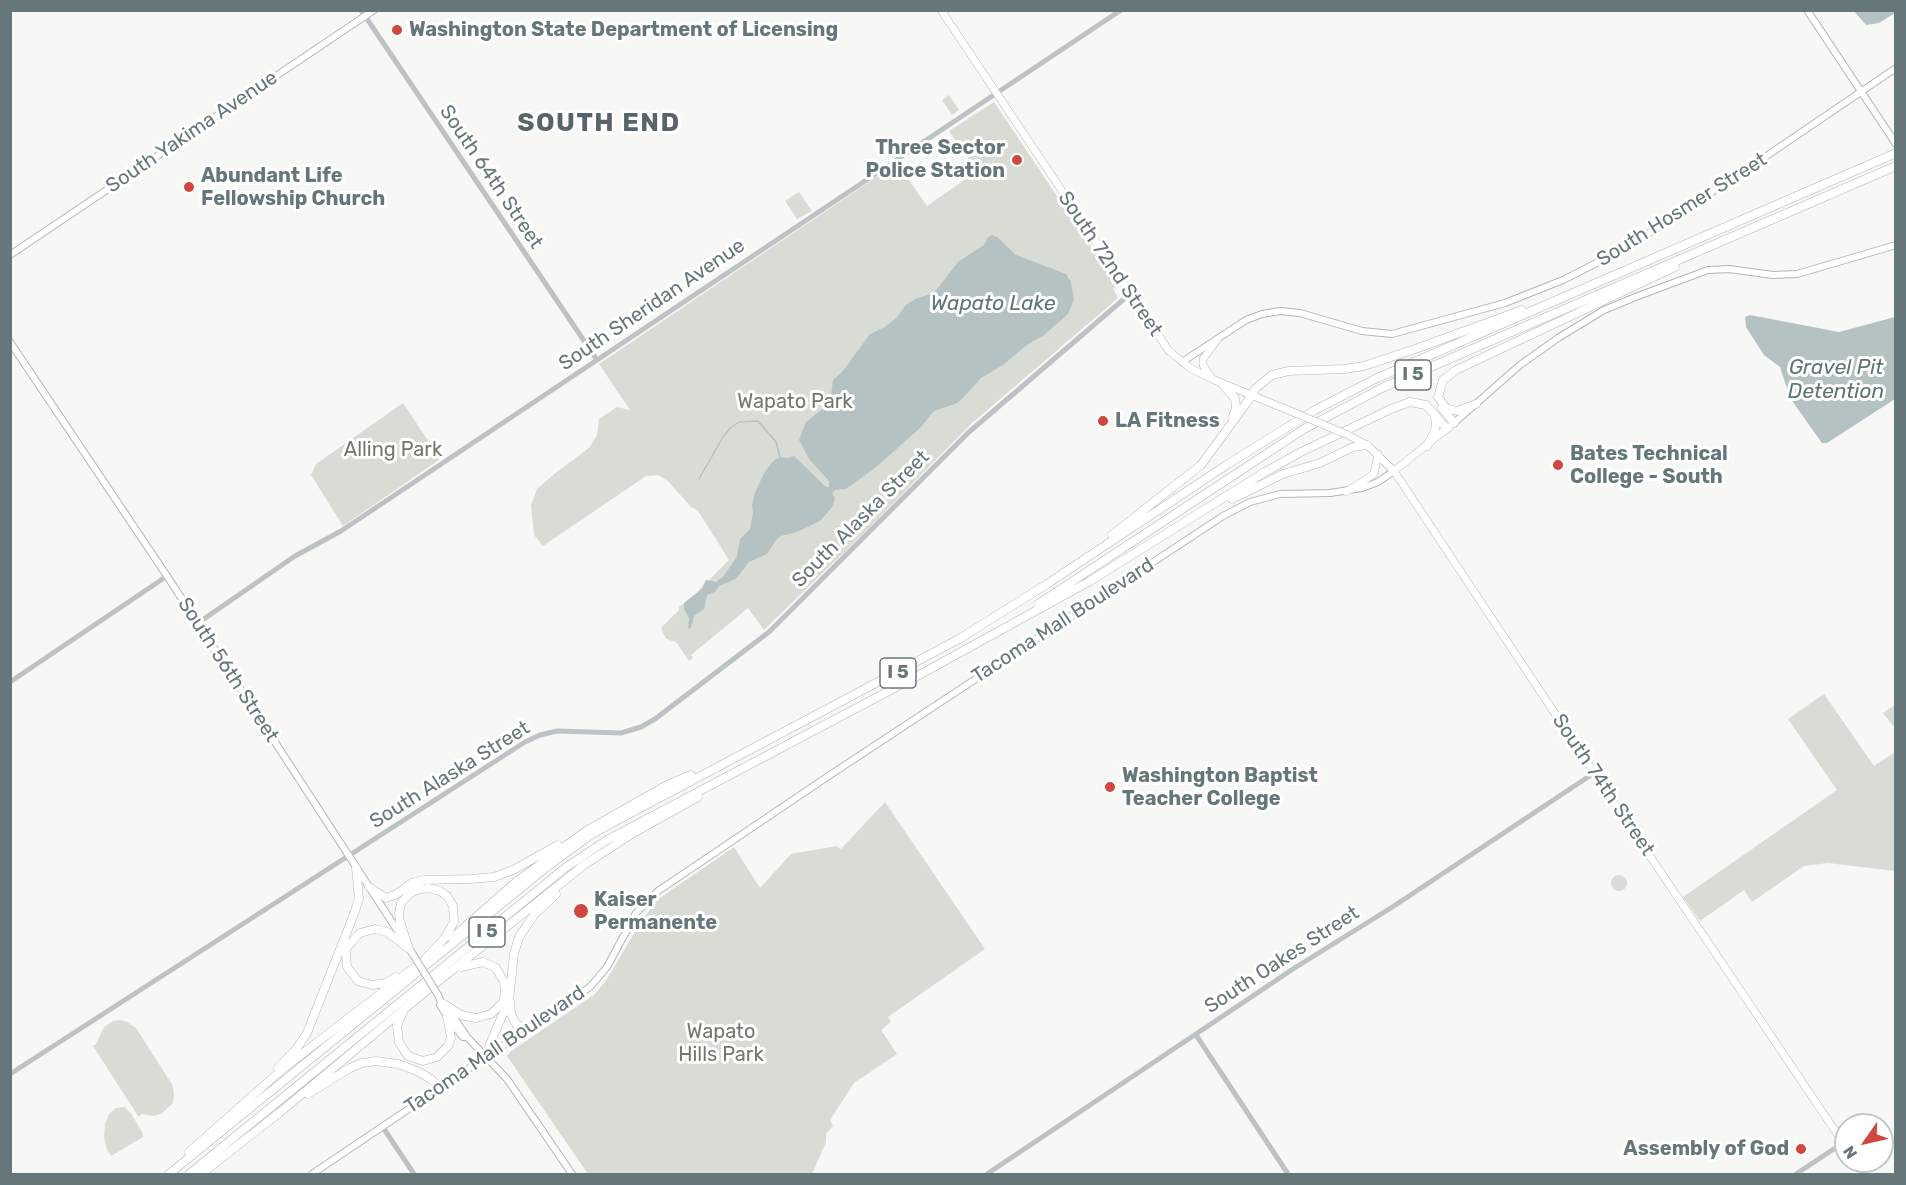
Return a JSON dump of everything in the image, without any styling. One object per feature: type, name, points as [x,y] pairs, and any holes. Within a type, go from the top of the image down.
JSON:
[{"type":"highway","name":"I 5","points":[[167,1174],[571,849],[617,820],[925,658],[993,618],[1315,410],[1376,380],[1577,291],[1896,153]]},
{"type":"highway","name":"I 5","points":[[189,1174],[584,854],[636,823],[965,649],[1049,597],[1245,466],[1340,409],[1382,388],[1896,166]]},
{"type":"highway","points":[[1450,426],[1438,397],[1441,382],[1454,371],[1636,286],[1736,236]]},
{"type":"highway","points":[[1068,570],[1193,472],[1210,455],[1256,388],[1275,374],[1344,369],[1371,364],[1577,291]]},
{"type":"highway","points":[[1221,383],[1233,395],[1236,404],[1226,432]]},
{"type":"highway","points":[[1438,397],[1449,411],[1461,410],[1476,404]]},
{"type":"highway","points":[[965,649],[1090,581],[1265,472],[1391,409],[1414,402],[1424,404],[1450,426]]},
{"type":"highway","points":[[1427,446],[1436,428],[1436,419],[1431,410]]},
{"type":"highway","points":[[1178,528],[1283,474],[1320,463],[1353,447],[1367,445]]},
{"type":"highway","points":[[201,1174],[584,865],[628,837],[812,731]]},
{"type":"highway","points":[[369,887],[382,896],[390,897],[424,880],[494,877],[513,870],[669,784],[720,764]]},
{"type":"highway","points":[[234,1111],[309,1048],[419,964],[516,882],[586,831]]},
{"type":"highway","points":[[532,1027],[522,1027],[516,1024],[510,1004],[519,937],[528,922],[557,893],[628,837]]},
{"type":"highway","points":[[167,1174],[295,1051],[304,1039],[357,905],[360,891],[356,868]]},
{"type":"highway","points":[[428,888],[440,891],[447,896],[453,906],[454,922],[444,939],[419,964],[386,983],[369,985],[353,976],[346,961],[346,951],[351,941],[369,929],[384,930],[412,952],[400,922],[401,903],[416,890],[428,888]]},
{"type":"highway","points":[[439,980],[462,966],[483,962],[496,968],[504,982],[503,1002],[487,1016],[469,1017],[441,1000]]},
{"type":"highway","points":[[487,1056],[509,1000],[513,979]]},
{"type":"highway","points":[[431,987],[399,1019],[397,1038],[405,1053],[413,1059],[423,1061],[433,1060],[442,1053],[451,1038],[447,1016]]},
{"type":"highway","points":[[279,1113],[345,1070],[367,1062],[384,1062],[407,1067],[426,1076],[439,1088]]},
{"type":"main road","name":"South Yakima Avenue","points":[[10,255],[363,13],[374,10]]},
{"type":"main road","name":"South 72nd Street","points":[[940,10],[1161,341],[1182,362],[1212,380],[1348,435]]},
{"type":"main road","points":[[1806,10],[1895,144]]},
{"type":"main road","name":"South Hosmer Street","points":[[1182,362],[1251,318],[1280,311],[1300,313],[1362,331],[1392,334],[1483,309],[1581,272],[1628,248],[1896,68]]},
{"type":"main road","name":"Tacoma Mall Boulevard","points":[[312,1174],[586,990],[614,956],[636,913],[658,891],[802,793],[1231,511],[1263,497],[1287,493],[1346,492],[1374,484],[1427,446],[1520,365],[1592,317],[1618,304],[1708,270],[1729,269],[1773,275],[1797,274],[1896,245]]},
{"type":"main road","points":[[1212,380],[1203,365],[1203,360],[1217,340]]},
{"type":"main road","name":"South 56th Street","points":[[10,342],[198,623],[441,1000],[467,1037],[509,1082],[572,1174]]},
{"type":"main road","name":"South 74th Street","points":[[1348,435],[1367,445],[1394,471],[1834,1129]]},
{"type":"main road","points":[[1346,492],[1374,474],[1378,454]]},
{"type":"main road","name":"South 56th Street","points":[[441,1000],[440,1005],[447,1016],[463,1037],[467,1037]]},
{"type":"street","name":"South Sheridan Avenue","points":[[198,623],[295,556],[351,525],[1121,10]]},
{"type":"street","name":"South 64th Street","points":[[363,13],[597,360]]},
{"type":"street","name":"South Alaska Street","points":[[10,1074],[535,737],[564,730],[618,733],[638,728],[655,719],[776,626],[969,432],[1131,293]]},
{"type":"street","points":[[10,682],[167,576]]},
{"type":"street","name":"South Oakes Street","points":[[987,1174],[1293,969],[1395,906],[1594,773]]},
{"type":"street","points":[[1196,1035],[1288,1174]]},
{"type":"street","points":[[382,1126],[414,1174]]},
{"type":"street","points":[[1796,1174],[1834,1152]]},
{"type":"green space","points":[[949,95],[959,110],[952,115],[942,100]]},
{"type":"green space","name":"Wapato Park","points":[[994,102],[1117,286],[1113,289],[1118,298],[971,424],[764,630],[748,608],[691,655],[693,658],[689,661],[676,642],[666,639],[661,628],[679,610],[679,607],[698,592],[706,580],[708,581],[729,560],[698,511],[691,507],[668,481],[658,475],[646,476],[543,546],[534,535],[531,505],[537,489],[589,448],[597,435],[599,419],[617,407],[630,410],[599,364],[897,163],[927,206],[977,171],[949,131]]},
{"type":"green space","points":[[799,192],[812,211],[797,219],[785,201]]},
{"type":"green space","name":"Alling Park","points":[[403,403],[439,460],[343,526],[311,475],[316,464]]},
{"type":"green space","points":[[1824,694],[1874,766],[1895,752],[1895,871],[1828,863],[1804,866],[1752,902],[1744,890],[1700,921],[1683,897],[1837,790],[1788,719]]},
{"type":"green space","points":[[1895,705],[1895,726],[1893,726],[1883,713]]},
{"type":"green space","name":"Wapato Hills Park","points":[[885,802],[985,949],[888,1017],[891,1022],[881,1030],[897,1054],[854,1083],[830,1120],[833,1126],[826,1134],[826,1142],[812,1174],[588,1174],[507,1056],[510,1052],[595,994],[657,900],[734,847],[760,888],[791,854],[836,846],[841,849]]},
{"type":"green space","points":[[1619,875],[1625,877],[1627,883],[1625,889],[1619,891],[1613,889],[1611,883],[1613,877]]},
{"type":"green space","points":[[120,1020],[136,1028],[173,1086],[173,1103],[161,1114],[138,1116],[93,1046],[104,1027],[113,1021]]},
{"type":"green space","points":[[125,1107],[132,1115],[143,1137],[111,1156],[104,1138],[105,1124],[109,1114],[116,1108]]},
{"type":"water","points":[[1854,11],[1895,11],[1895,13],[1879,23],[1866,25]]},
{"type":"water","name":"Wapato Lake","points":[[992,235],[1016,255],[1066,274],[1071,282],[1074,300],[1068,314],[1043,336],[981,378],[961,400],[934,411],[920,428],[875,468],[846,489],[835,490],[832,493],[835,498],[833,506],[820,521],[797,532],[781,536],[767,554],[749,562],[736,579],[719,586],[715,592],[707,595],[704,609],[694,616],[691,628],[688,629],[689,618],[684,609],[684,603],[703,588],[706,580],[716,582],[723,577],[734,561],[740,539],[750,529],[755,493],[764,473],[774,460],[794,456],[826,487],[829,487],[829,481],[809,459],[799,440],[806,422],[830,403],[833,380],[843,371],[870,334],[885,327],[915,299],[934,293],[959,261],[984,245],[988,237]]},
{"type":"water","name":"Gravel Pit Detention","points":[[1750,315],[1839,332],[1895,317],[1895,399],[1827,443],[1822,443],[1790,398],[1780,367],[1764,355],[1746,327],[1745,317]]},
{"type":"waterway","points":[[699,479],[723,437],[739,422],[758,421],[776,442],[780,457]]},
{"type":"place","name":"Washington State Department of Licensing","points":[[397,30]]},
{"type":"place","name":"Three Sector Police Station","points":[[1017,160]]},
{"type":"place","name":"Abundant Life Fellowship Church","points":[[189,187]]},
{"type":"place","name":"LA Fitness","points":[[1103,421]]},
{"type":"place","name":"Bates Technical College - South","points":[[1558,465]]},
{"type":"place","name":"Washington Baptist Teacher College","points":[[1110,787]]},
{"type":"place","name":"Kaiser Permanente","points":[[581,911]]},
{"type":"place","name":"Assembly of God","points":[[1801,1149]]},
{"type":"district","name":"SOUTH END","points":[[599,123]]}]
